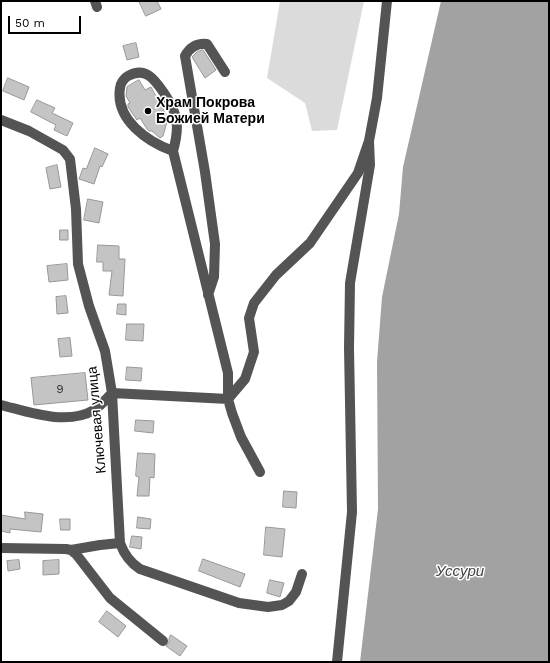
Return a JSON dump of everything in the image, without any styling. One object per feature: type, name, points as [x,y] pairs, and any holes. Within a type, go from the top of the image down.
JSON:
[{"type":"lane","points":[[228,399],[245,378],[254,352],[249,318],[254,303],[276,275],[310,244],[358,173],[369,141],[377,98],[387,1]]},
{"type":"lane","points":[[208,294],[214,277],[215,244],[205,172],[185,56],[189,49],[200,43],[207,44],[225,72]]},
{"type":"lane","points":[[173,151],[149,140],[124,114],[120,97],[120,87],[125,78],[134,73],[145,73],[155,80],[173,106],[177,119],[178,131],[173,151],[228,373],[228,399],[241,437],[260,472]]},
{"type":"lane","name":"Ключевая улица","points":[[1,120],[29,131],[63,150],[70,159],[76,209],[78,264],[89,306],[105,351],[112,393],[120,543],[123,551],[130,561],[140,569],[238,603],[268,607],[282,605],[289,601],[296,592],[302,574]]},
{"type":"lane","points":[[337,662],[352,512],[349,348],[350,283],[370,165],[369,141]]},
{"type":"lane","points":[[1,405],[54,417],[83,414],[93,411],[112,393],[228,399]]},
{"type":"lane","points":[[1,548],[56,548],[71,550],[120,543]]},
{"type":"lane","points":[[71,550],[76,554],[110,598],[163,641]]},
{"type":"shaded area","points":[[280,1],[364,1],[337,130],[312,131],[305,103],[267,78]]},
{"type":"water","name":"Уссури","points":[[441,1],[549,1],[549,662],[360,662],[378,509],[377,362],[382,297],[399,214],[403,167]]},
{"type":"building","points":[[139,1],[157,1],[161,9],[146,16]]},
{"type":"building","points":[[136,43],[139,57],[127,60],[123,46]]},
{"type":"building","points":[[203,50],[216,70],[205,78],[192,57],[197,52]]},
{"type":"building","points":[[8,78],[29,87],[24,100],[3,91]]},
{"type":"building","name":"Храм Покрова Божией Матери","points":[[139,80],[145,90],[151,87],[168,118],[163,136],[160,138],[152,131],[147,129],[140,118],[137,120],[128,107],[128,104],[130,103],[126,96],[127,87]]},
{"type":"building","points":[[37,100],[55,108],[52,113],[73,123],[67,136],[54,130],[56,125],[31,112]]},
{"type":"building","points":[[95,148],[108,154],[102,167],[100,166],[94,184],[79,179],[83,168],[86,169]]},
{"type":"building","points":[[57,165],[61,187],[50,189],[46,168]]},
{"type":"building","points":[[88,199],[103,202],[99,223],[84,220]]},
{"type":"building","points":[[60,230],[68,230],[68,240],[60,240]]},
{"type":"building","points":[[98,245],[119,246],[119,259],[125,259],[123,296],[109,295],[112,271],[103,271],[103,262],[97,262]]},
{"type":"building","points":[[67,264],[68,280],[49,282],[47,266]]},
{"type":"building","points":[[66,296],[68,313],[57,314],[56,297]]},
{"type":"building","points":[[118,304],[126,304],[126,315],[117,314]]},
{"type":"building","points":[[127,324],[144,324],[143,341],[126,340]]},
{"type":"building","points":[[70,338],[72,356],[60,357],[58,339]]},
{"type":"building","points":[[127,367],[142,368],[141,381],[126,380]]},
{"type":"building","points":[[85,373],[88,400],[34,405],[31,378]]},
{"type":"building","points":[[136,420],[154,421],[153,433],[135,431]]},
{"type":"building","points":[[138,453],[155,454],[154,478],[150,477],[149,496],[137,496],[139,477],[136,476]]},
{"type":"building","points":[[284,491],[297,492],[296,508],[283,507]]},
{"type":"building","points":[[25,512],[43,514],[41,532],[10,529],[10,533],[1,531],[1,515],[25,519]]},
{"type":"building","points":[[138,517],[151,519],[150,529],[137,528]]},
{"type":"building","points":[[60,519],[70,519],[70,530],[61,530]]},
{"type":"building","points":[[266,527],[285,529],[282,557],[264,555]]},
{"type":"building","points":[[132,536],[142,537],[141,549],[130,547]]},
{"type":"building","points":[[203,559],[245,574],[240,587],[199,571]]},
{"type":"building","points":[[19,560],[20,569],[8,571],[7,561]]},
{"type":"building","points":[[59,560],[59,574],[43,575],[43,561]]},
{"type":"building","points":[[270,580],[284,583],[280,597],[267,593]]},
{"type":"building","points":[[107,611],[126,626],[118,637],[99,622]]},
{"type":"building","points":[[171,635],[187,646],[180,656],[166,646]]},
{"type":"place","name":"Храм Покрова Божией Матери","points":[[148,111]]}]
